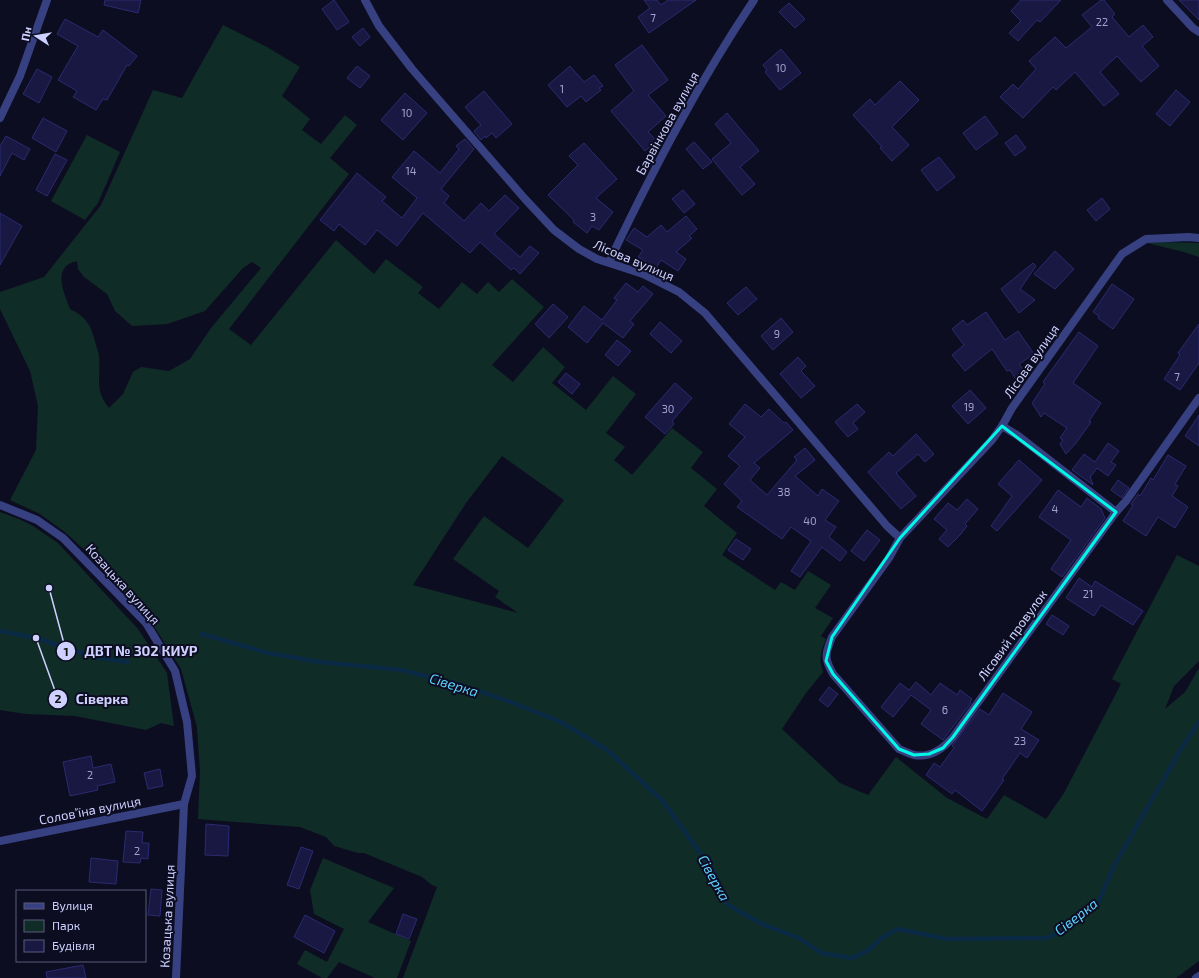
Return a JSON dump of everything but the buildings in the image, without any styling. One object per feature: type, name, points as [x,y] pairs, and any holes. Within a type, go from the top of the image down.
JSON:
[{"type":"street","points":[[0,118],[20,76],[47,0]]},
{"type":"street","name":"Лісова вулиця","points":[[365,0],[379,26],[412,69],[525,199],[554,230],[579,249],[597,259],[643,274],[679,292],[705,314],[887,526],[900,538]]},
{"type":"street","name":"Барвінкова вулиця","points":[[609,262],[665,150],[729,38],[754,0]]},
{"type":"street","points":[[1167,0],[1193,28],[1199,32]]},
{"type":"street","name":"Лісова вулиця","points":[[826,652],[832,637],[888,558],[900,538],[992,440],[1012,408],[1122,254],[1146,239],[1199,238]]},
{"type":"street","name":"Лісовий провулок","points":[[826,652],[826,661],[833,674],[899,749],[914,755],[929,754],[943,748],[953,738],[1116,512],[1126,501],[1199,398]]},
{"type":"street","points":[[1002,426],[1017,435],[1116,512]]},
{"type":"street","name":"Козацька вулиця","points":[[0,505],[37,520],[63,538],[146,623],[175,671],[187,722],[192,776],[184,804],[176,978]]},
{"type":"street","name":"Соловʼїна вулиця","points":[[0,841],[184,804]]},
{"type":"highlighted area","points":[[1002,426],[1116,512],[953,737],[943,748],[929,754],[914,755],[899,749],[833,674],[826,661],[832,637],[900,538]]},
{"type":"green space","points":[[223,25],[267,47],[300,67],[282,96],[310,119],[302,130],[321,144],[345,115],[357,125],[330,158],[349,174],[229,329],[251,345],[336,240],[374,274],[386,259],[423,287],[418,293],[439,309],[462,282],[477,294],[488,282],[499,292],[512,279],[544,307],[492,365],[513,382],[543,347],[565,367],[552,383],[586,410],[613,376],[636,394],[606,433],[625,447],[614,460],[632,475],[672,428],[703,452],[691,468],[717,489],[704,506],[737,533],[722,555],[775,590],[781,582],[795,590],[808,571],[831,585],[815,608],[833,618],[821,636],[826,639],[821,655],[823,672],[806,693],[782,729],[840,783],[868,795],[896,757],[947,798],[987,819],[1004,795],[1046,819],[1064,793],[1121,684],[1112,679],[1177,555],[1199,566],[1199,661],[1174,686],[1165,709],[1185,692],[1199,668],[1199,961],[1176,978],[403,978],[437,887],[422,877],[364,853],[358,853],[334,846],[326,837],[300,827],[198,819],[200,771],[197,727],[181,669],[150,620],[91,556],[66,533],[40,514],[10,500],[36,450],[38,406],[30,371],[0,309],[0,292],[44,277],[101,205],[153,90],[182,98]],"holes":[[[77,261],[78,269],[84,277],[107,294],[115,311],[132,326],[167,324],[205,311],[243,268],[252,262],[261,268],[211,328],[190,359],[169,371],[141,367],[133,372],[123,394],[109,408],[101,395],[99,384],[99,356],[92,333],[85,319],[70,309],[63,288],[62,274],[64,269],[69,264]],[[502,456],[564,500],[528,548],[484,516],[453,559],[499,591],[495,597],[518,613],[413,585],[466,503]]]},
{"type":"green space","points":[[87,135],[120,152],[98,203],[85,220],[51,201]]},
{"type":"green space","points":[[1147,243],[1199,243],[1199,257]]},
{"type":"green space","points":[[0,512],[33,526],[58,543],[138,629],[167,673],[174,726],[161,723],[146,730],[75,716],[26,714],[0,710]]},
{"type":"green space","points":[[323,858],[394,888],[368,922],[411,941],[397,978],[375,978],[339,962],[327,978],[322,978],[297,964],[305,950],[327,962],[344,929],[314,914],[310,890]]},
{"type":"waterway","name":"Сіверка","points":[[0,631],[36,638],[94,657],[128,662]]},
{"type":"waterway","name":"Сіверка","points":[[202,634],[268,653],[320,662],[401,670],[459,684],[561,722],[607,750],[662,800],[713,871],[728,905],[764,925],[799,938],[821,953],[852,958],[867,951],[883,937],[898,929],[947,939],[1047,938],[1063,930],[1098,903],[1114,866],[1181,749],[1199,722]]},
{"type":"place","name":"ДВТ № 302 КИУР","points":[[49,588]]},
{"type":"place","name":"Сіверка","points":[[36,638]]}]
